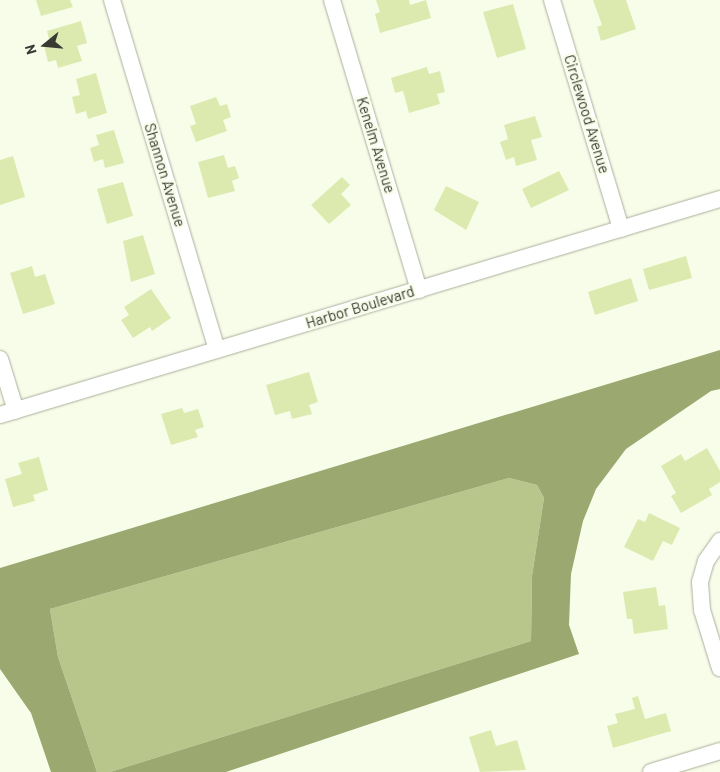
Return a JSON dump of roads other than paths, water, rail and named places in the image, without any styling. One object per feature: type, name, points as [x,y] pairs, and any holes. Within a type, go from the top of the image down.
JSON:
[{"type":"street","name":"Shannon Avenue","points":[[112,0],[217,350]]},
{"type":"street","name":"Kenelm Avenue","points":[[332,0],[419,290]]},
{"type":"street","name":"Circlewood Avenue","points":[[552,0],[621,229]]},
{"type":"street","name":"Harbor Boulevard","points":[[8,413],[720,199]]},
{"type":"street","points":[[0,359],[8,413]]},
{"type":"street","points":[[720,541],[706,561],[700,582],[702,610],[720,668]]},
{"type":"street","points":[[651,772],[720,751]]}]
